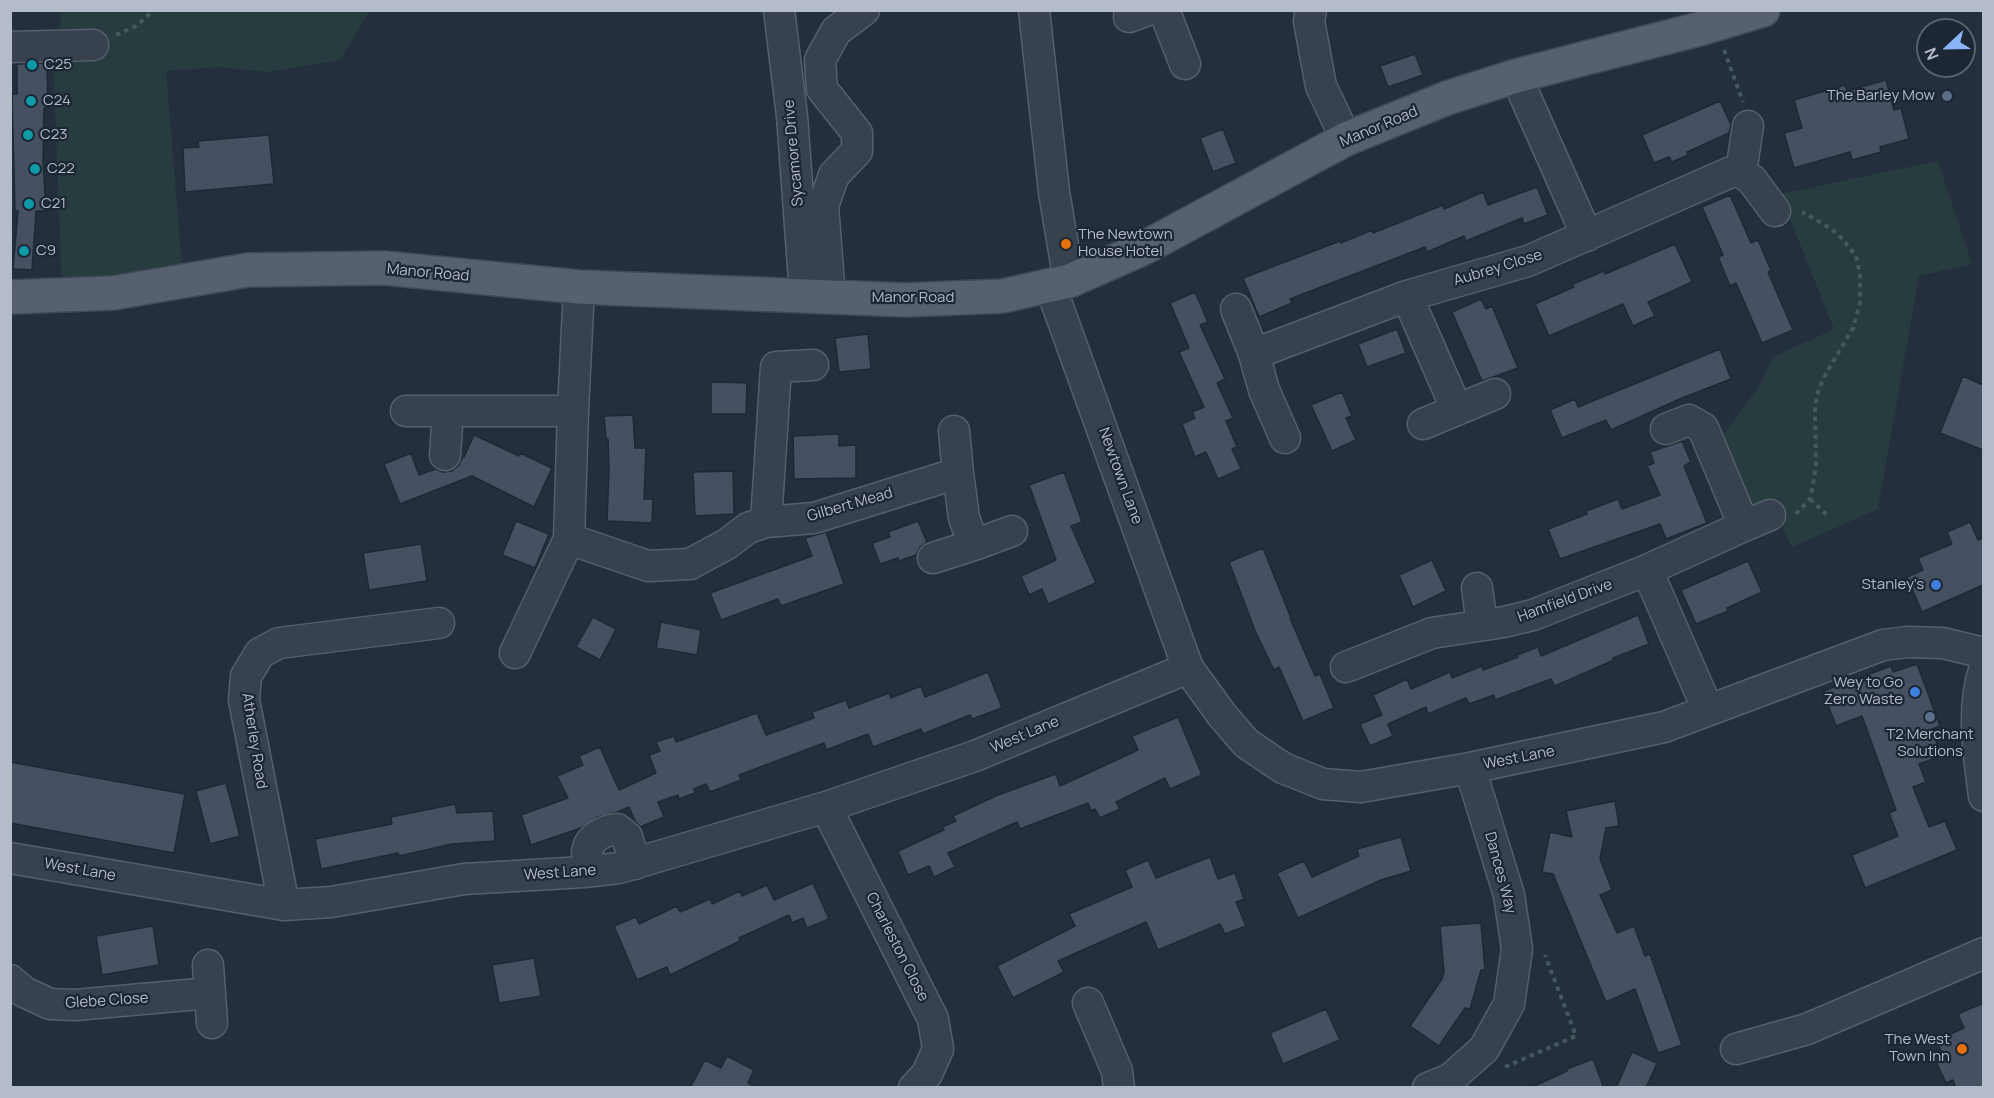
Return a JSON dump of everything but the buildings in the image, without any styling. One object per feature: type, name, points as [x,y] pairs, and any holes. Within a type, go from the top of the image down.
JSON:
[{"type":"main road","name":"Manor Road","points":[[10,297],[113,293],[248,270],[384,268],[579,287],[906,300],[1003,296],[1060,283],[1144,248],[1347,139],[1447,98],[1705,21],[1763,10]]},
{"type":"street","name":"Sycamore Drive","points":[[779,10],[818,296]]},
{"type":"street","points":[[818,296],[823,206],[834,175],[857,151],[857,133],[822,89],[820,60],[836,31],[864,10]]},
{"type":"street","name":"Newtown Lane","points":[[1034,10],[1054,192],[1060,283],[1188,668]]},
{"type":"street","points":[[1164,10],[1185,64]]},
{"type":"street","points":[[1311,10],[1309,21],[1321,86],[1347,139]]},
{"type":"street","points":[[10,47],[93,45]]},
{"type":"street","points":[[1516,76],[1587,236]]},
{"type":"street","points":[[1748,126],[1742,172],[1752,180],[1775,211]]},
{"type":"street","name":"Aubrey Close","points":[[1254,354],[1407,296],[1528,261],[1731,172],[1742,172]]},
{"type":"street","points":[[515,652],[569,539],[579,287]]},
{"type":"street","points":[[1407,296],[1457,410]]},
{"type":"street","points":[[1236,309],[1254,354],[1264,390],[1284,438]]},
{"type":"street","points":[[766,522],[776,367],[813,365]]},
{"type":"street","points":[[1423,424],[1495,394]]},
{"type":"street","points":[[406,411],[573,411]]},
{"type":"street","points":[[446,455],[448,411]]},
{"type":"street","points":[[1666,429],[1689,420],[1703,428],[1723,475],[1757,521]]},
{"type":"street","points":[[954,431],[964,518],[974,545]]},
{"type":"street","name":"Gilbert Mead","points":[[569,539],[648,566],[690,564],[727,544],[748,528],[766,522],[813,518],[958,473]]},
{"type":"street","name":"Hamfield Drive","points":[[1347,667],[1432,633],[1533,615],[1647,570],[1757,521]]},
{"type":"street","points":[[933,558],[1012,531]]},
{"type":"street","points":[[1647,570],[1708,710]]},
{"type":"street","points":[[1477,588],[1482,625]]},
{"type":"street","name":"Atherley Road","points":[[284,905],[244,700],[246,676],[260,653],[279,644],[439,623]]},
{"type":"street","name":"West Lane","points":[[10,858],[284,905],[332,902],[464,879],[591,872],[635,864],[826,807],[975,756],[1188,668],[1222,715],[1246,743],[1283,768],[1323,784],[1361,787],[1470,768],[1664,728],[1882,645],[1906,642],[1943,643],[1983,653]]},
{"type":"street","points":[[1983,670],[1978,704],[1983,796]]},
{"type":"street","name":"Dances Way","points":[[1428,1088],[1450,1078],[1484,1049],[1509,1005],[1517,949],[1509,895],[1470,768]]},
{"type":"street","name":"Charleston Close","points":[[826,807],[933,1020],[938,1049],[927,1074],[914,1088]]},
{"type":"street","points":[[1736,1049],[1807,1029],[1983,953]]},
{"type":"street","name":"Glebe Close","points":[[10,980],[24,992],[50,1005],[75,1005],[209,979],[212,1023]]},
{"type":"street","points":[[1088,1003],[1117,1071],[1119,1088]]},
{"type":"path","points":[[93,45],[136,26],[154,10]]},
{"type":"path","points":[[1705,21],[1744,106],[1748,126]]},
{"type":"path","points":[[1757,521],[1780,522],[1796,515],[1810,499],[1816,466],[1815,406],[1819,388],[1853,328],[1860,303],[1860,274],[1856,256],[1838,234],[1804,213],[1789,208],[1775,211]]},
{"type":"path","points":[[1810,499],[1828,516]]},
{"type":"green space","points":[[60,11],[370,11],[340,60],[266,72],[219,67],[166,71],[182,265],[106,276],[62,286],[52,37],[61,24]]},
{"type":"green space","points":[[1938,161],[1972,264],[1919,276],[1878,509],[1792,547],[1780,522],[1750,512],[1719,441],[1760,385],[1773,357],[1834,329],[1780,194]]},
{"type":"place","name":"C25","points":[[32,65]]},
{"type":"place","name":"The Barley Mow","points":[[1947,96]]},
{"type":"place","name":"C24","points":[[31,101]]},
{"type":"place","name":"C23","points":[[28,135]]},
{"type":"place","name":"C22","points":[[35,169]]},
{"type":"place","name":"C21","points":[[29,204]]},
{"type":"place","name":"The Newtown House Hotel","points":[[1066,244]]},
{"type":"place","name":"C9","points":[[24,251]]},
{"type":"place","name":"Stanley's","points":[[1936,585]]},
{"type":"place","name":"Wey to Go Zero Waste","points":[[1915,692]]},
{"type":"place","name":"T2 Merchant Solutions","points":[[1930,717]]},
{"type":"place","name":"The West Town Inn","points":[[1962,1049]]}]
